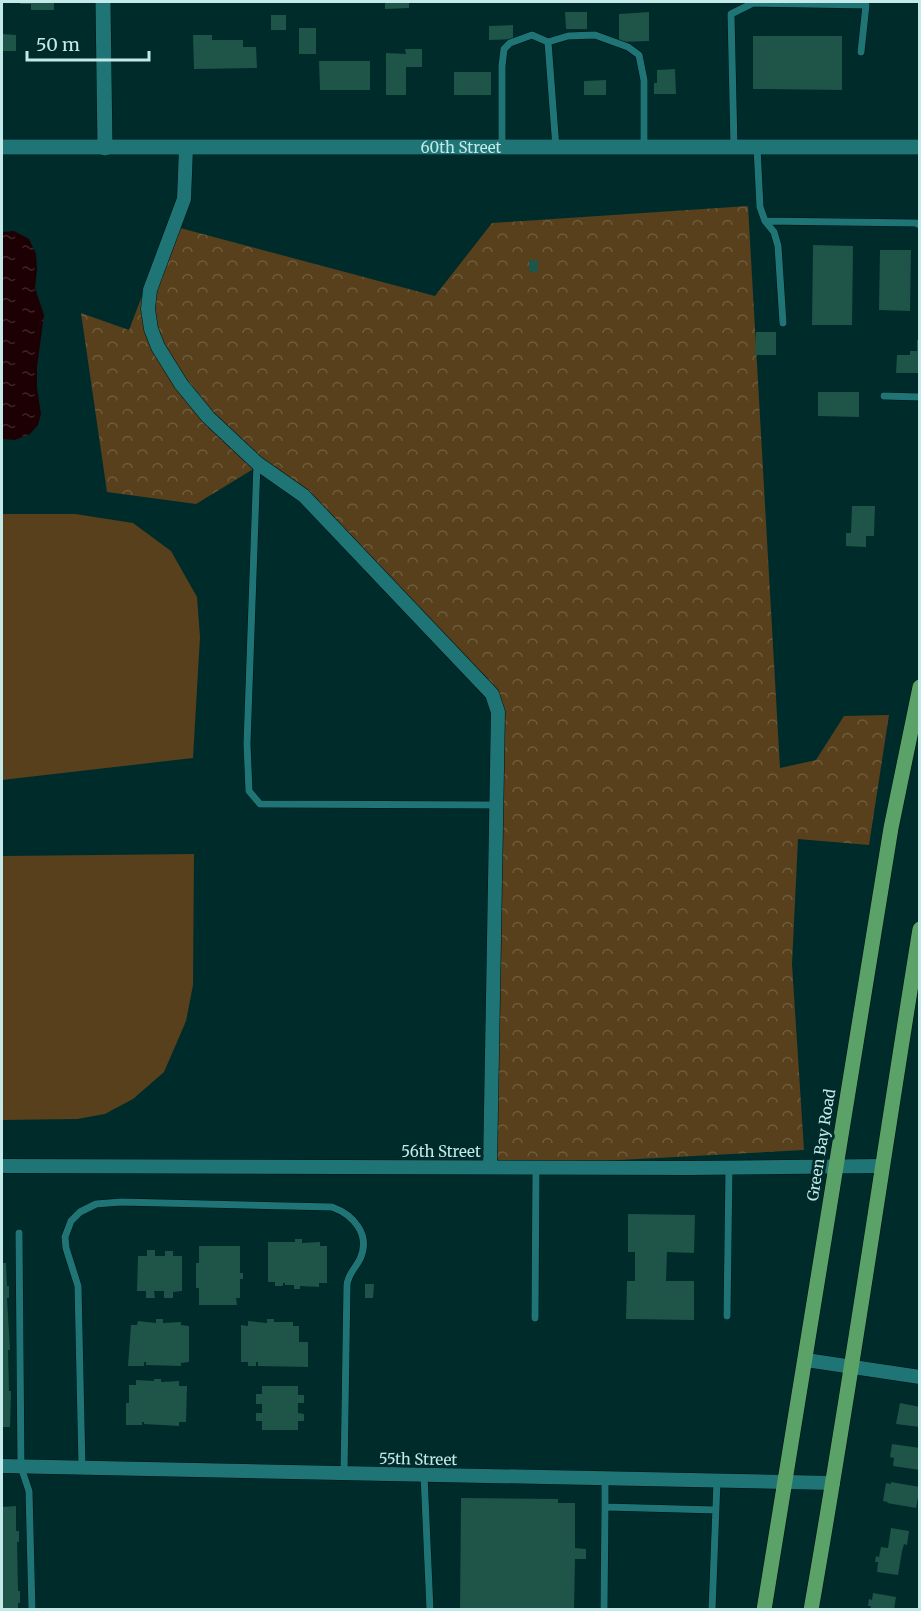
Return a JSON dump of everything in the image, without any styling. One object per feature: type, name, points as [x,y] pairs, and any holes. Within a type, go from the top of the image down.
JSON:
[{"type":"main road","name":"Green Bay Road","points":[[764,1610],[891,828],[920,687]]},
{"type":"main road","points":[[811,1610],[852,1366],[881,1166],[920,929]]},
{"type":"street","points":[[103,2],[105,148]]},
{"type":"street","name":"60th Street","points":[[2,147],[916,148]]},
{"type":"street","points":[[186,148],[184,200],[150,290],[148,309],[151,329],[158,347],[181,384],[208,417],[257,463],[304,496],[492,694],[498,712],[490,1167]]},
{"type":"street","name":"56th Street","points":[[2,1166],[729,1168],[881,1166]]},
{"type":"street","points":[[806,1360],[920,1377]]},
{"type":"street","name":"55th Street","points":[[2,1466],[833,1483]]},
{"type":"lane","points":[[734,147],[731,14],[741,5],[753,3],[866,3],[861,52]]},
{"type":"lane","points":[[502,148],[504,49],[510,43],[532,35],[548,42],[568,36],[595,35],[628,47],[639,55],[644,80],[644,147]]},
{"type":"lane","points":[[548,42],[556,148]]},
{"type":"lane","points":[[757,147],[760,207],[765,221],[774,232],[778,246],[783,323]]},
{"type":"lane","points":[[765,221],[916,223],[920,225]]},
{"type":"lane","points":[[884,396],[920,397]]},
{"type":"lane","points":[[257,463],[247,744],[249,791],[260,804],[497,806]]},
{"type":"lane","points":[[535,1318],[536,1167]]},
{"type":"lane","points":[[727,1316],[729,1168]]},
{"type":"lane","points":[[82,1468],[78,1286],[66,1248],[65,1237],[72,1221],[80,1212],[96,1204],[121,1202],[332,1207],[341,1210],[360,1227],[363,1243],[360,1259],[351,1272],[347,1285],[344,1473]]},
{"type":"lane","points":[[19,1233],[21,1467],[29,1491],[32,1610]]},
{"type":"lane","points":[[424,1475],[430,1610]]},
{"type":"lane","points":[[604,1479],[604,1610]]},
{"type":"lane","points":[[712,1610],[717,1481]]},
{"type":"lane","points":[[605,1507],[716,1510]]},
{"type":"green space","points":[[748,206],[780,768],[816,760],[844,716],[889,715],[869,845],[798,839],[792,964],[804,1150],[490,1167],[492,694],[304,496],[255,468],[196,504],[107,492],[81,313],[129,330],[169,225],[435,296],[492,223]]},
{"type":"green space","points":[[2,514],[75,514],[133,523],[171,551],[197,597],[200,637],[193,758],[2,780]]},
{"type":"green space","points":[[194,854],[193,985],[186,1021],[164,1072],[133,1099],[105,1114],[77,1119],[2,1120],[2,856]]},
{"type":"water","points":[[14,231],[29,239],[36,254],[35,288],[44,315],[37,367],[41,414],[38,425],[30,434],[15,440],[2,439],[2,232]]},
{"type":"building","points":[[20,2],[54,2],[54,10],[31,10],[31,4],[20,4]]},
{"type":"building","points":[[385,2],[409,2],[409,8],[385,9]]},
{"type":"building","points":[[565,12],[587,12],[587,29],[566,29]]},
{"type":"building","points":[[649,12],[649,41],[619,42],[619,14]]},
{"type":"building","points":[[271,15],[286,15],[286,30],[271,30]]},
{"type":"building","points":[[513,25],[513,39],[489,40],[489,26]]},
{"type":"building","points":[[299,28],[316,28],[316,54],[299,54]]},
{"type":"building","points":[[2,34],[16,35],[16,51],[2,51]]},
{"type":"building","points":[[193,35],[212,35],[212,40],[243,40],[243,47],[256,47],[257,68],[194,69]]},
{"type":"building","points":[[753,36],[842,36],[842,90],[753,89]]},
{"type":"building","points":[[405,49],[422,49],[422,67],[406,67],[406,95],[386,95],[386,53],[406,54]]},
{"type":"building","points":[[319,61],[370,61],[370,90],[320,90]]},
{"type":"building","points":[[675,69],[676,94],[654,94],[657,70]]},
{"type":"building","points":[[454,72],[491,72],[491,95],[454,95]]},
{"type":"building","points":[[606,80],[606,95],[584,95],[584,81]]},
{"type":"building","points":[[813,245],[853,246],[852,325],[812,325]]},
{"type":"building","points":[[880,250],[911,250],[910,311],[879,310]]},
{"type":"building","points":[[529,260],[538,260],[538,272],[529,272]]},
{"type":"building","points":[[756,332],[776,332],[776,355],[755,355]]},
{"type":"building","points":[[917,340],[920,340],[920,373],[896,373],[897,355],[910,355],[910,351],[917,351]]},
{"type":"building","points":[[818,392],[859,392],[859,417],[818,416]]},
{"type":"building","points":[[852,506],[875,506],[874,536],[866,536],[866,547],[846,546],[846,533],[851,533]]},
{"type":"building","points":[[628,1214],[695,1215],[694,1253],[667,1252],[666,1281],[694,1281],[694,1320],[626,1319],[627,1281],[635,1281],[635,1252],[628,1252]]},
{"type":"building","points":[[295,1239],[302,1239],[302,1243],[320,1242],[320,1246],[327,1246],[327,1283],[319,1283],[319,1287],[300,1286],[300,1289],[294,1289],[294,1285],[283,1283],[283,1286],[275,1286],[275,1282],[268,1282],[268,1242],[295,1242]]},
{"type":"building","points":[[199,1246],[240,1246],[240,1273],[243,1273],[243,1279],[240,1279],[240,1298],[236,1298],[237,1305],[199,1305],[196,1263],[199,1263]]},
{"type":"building","points":[[147,1250],[155,1250],[155,1256],[165,1256],[165,1251],[173,1251],[173,1256],[182,1256],[182,1291],[173,1292],[173,1298],[164,1298],[164,1291],[154,1291],[155,1298],[146,1298],[146,1291],[137,1291],[138,1256],[147,1256]]},
{"type":"building","points":[[2,1263],[6,1263],[7,1286],[9,1286],[9,1298],[7,1298],[10,1350],[8,1350],[9,1391],[11,1391],[10,1427],[2,1427]]},
{"type":"building","points":[[365,1284],[374,1284],[373,1298],[365,1298]]},
{"type":"building","points":[[156,1319],[163,1319],[163,1323],[181,1322],[181,1325],[189,1326],[189,1362],[181,1363],[181,1366],[146,1365],[144,1362],[144,1366],[128,1366],[131,1325],[137,1325],[138,1321],[156,1323]]},
{"type":"building","points":[[267,1319],[274,1319],[274,1322],[293,1322],[293,1326],[299,1326],[299,1342],[308,1342],[308,1367],[258,1366],[258,1362],[256,1366],[248,1366],[248,1362],[241,1362],[241,1325],[248,1326],[248,1321],[267,1323]]},
{"type":"building","points":[[154,1379],[161,1379],[161,1382],[179,1381],[179,1386],[187,1386],[186,1422],[179,1422],[179,1426],[144,1424],[144,1422],[142,1425],[126,1425],[129,1385],[136,1385],[136,1380],[154,1381]]},
{"type":"building","points":[[262,1386],[298,1386],[298,1395],[304,1395],[304,1403],[298,1403],[298,1413],[304,1414],[304,1421],[298,1421],[298,1430],[262,1430],[262,1421],[256,1421],[256,1413],[262,1413],[262,1404],[256,1404],[256,1394],[262,1394]]},
{"type":"building","points":[[900,1403],[920,1407],[920,1427],[896,1424]]},
{"type":"building","points":[[892,1444],[920,1448],[920,1470],[893,1466],[894,1458],[890,1457]]},
{"type":"building","points":[[891,1482],[920,1487],[916,1508],[883,1501],[886,1483],[891,1484]]},
{"type":"building","points":[[461,1498],[558,1499],[558,1503],[575,1503],[575,1548],[586,1549],[586,1559],[575,1559],[574,1610],[460,1610]]},
{"type":"building","points":[[16,1506],[16,1531],[19,1531],[19,1542],[17,1542],[20,1603],[18,1603],[18,1610],[2,1610],[2,1507]]},
{"type":"building","points":[[891,1528],[909,1531],[907,1545],[904,1544],[902,1551],[898,1575],[877,1572],[878,1562],[875,1562],[876,1556],[879,1557],[881,1547],[888,1548]]},
{"type":"building","points":[[873,1593],[896,1597],[894,1610],[870,1610],[869,1599],[872,1600]]}]
